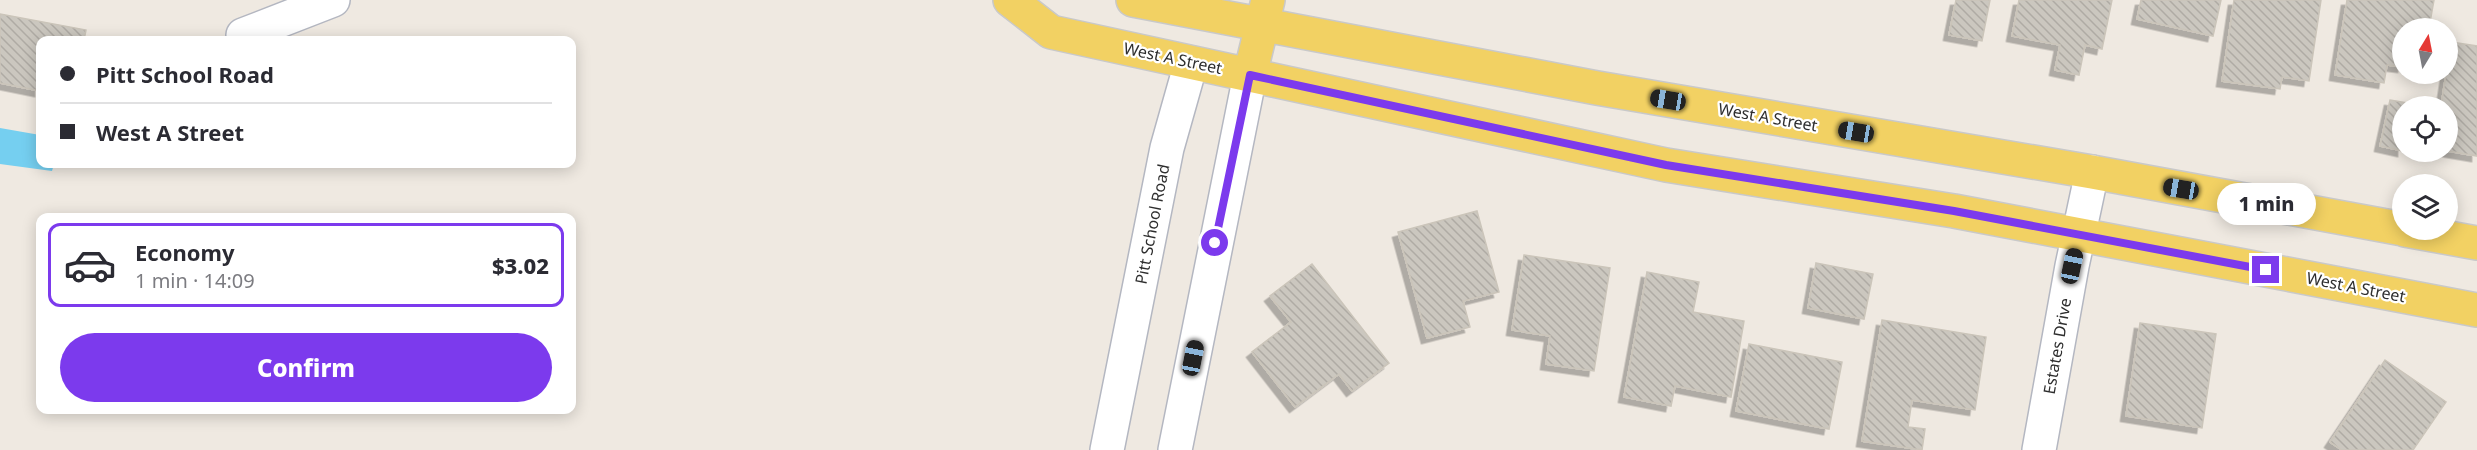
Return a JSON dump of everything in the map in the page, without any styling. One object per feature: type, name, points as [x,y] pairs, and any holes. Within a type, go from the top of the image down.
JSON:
[{"type":"main road","name":"West A Street","points":[[1010,0],[1050,32],[1666,165],[1954,211],[2477,310]]},
{"type":"main road","name":"West A Street","points":[[1133,0],[1265,12],[1597,88],[2092,172],[2392,227]]},
{"type":"main road","name":"Pitt School Road","points":[[1191,63],[1207,7]]},
{"type":"main road","points":[[1250,75],[1265,12]]},
{"type":"main road","name":"West A Street","points":[[2458,239],[2477,243]]},
{"type":"street","points":[[243,35],[333,0]]},
{"type":"street","name":"Pitt School Road","points":[[1107,450],[1167,148],[1191,63]]},
{"type":"street","points":[[1175,450],[1250,75]]},
{"type":"street","name":"Estates Drive","points":[[2038,450],[2078,234],[2092,172]]},
{"type":"water","points":[[0,128],[36,134],[36,168],[53,168],[52,171],[0,164]]},
{"type":"building","points":[[1956,0],[1990,0],[1982,41],[1949,35]]},
{"type":"building","points":[[2019,0],[2112,0],[2102,49],[2085,45],[2079,75],[2055,70],[2060,45],[2012,36]]},
{"type":"building","points":[[2141,0],[2221,0],[2213,36],[2137,19]]},
{"type":"building","points":[[2234,0],[2321,0],[2309,81],[2282,77],[2280,89],[2222,81]]},
{"type":"building","points":[[2347,0],[2434,0],[2431,18],[2392,18],[2392,66],[2387,65],[2384,83],[2335,75]]},
{"type":"building","points":[[0,14],[86,30],[85,36],[36,36],[36,90],[0,83]]},
{"type":"building","points":[[2458,43],[2477,46],[2477,156],[2458,153],[2458,96],[2443,96],[2444,84],[2458,84]]},
{"type":"building","points":[[2390,100],[2392,100],[2392,149],[2380,146]]},
{"type":"building","points":[[1477,211],[1499,292],[1463,301],[1470,327],[1427,338],[1398,232]]},
{"type":"building","points":[[1524,255],[1610,268],[1594,371],[1546,364],[1550,336],[1512,330]]},
{"type":"building","points":[[1816,263],[1873,274],[1864,319],[1808,308]]},
{"type":"building","points":[[1312,264],[1389,363],[1352,391],[1339,374],[1295,407],[1252,352],[1291,322],[1270,296]]},
{"type":"building","points":[[1647,272],[1699,282],[1693,312],[1744,321],[1731,397],[1675,386],[1671,406],[1624,397]]},
{"type":"building","points":[[1882,320],[1986,337],[1975,410],[1912,400],[1908,427],[1925,429],[1922,450],[1862,441]]},
{"type":"building","points":[[2140,323],[2216,334],[2202,428],[2126,416]]},
{"type":"building","points":[[1749,344],[1842,362],[1829,429],[1736,411]]},
{"type":"building","points":[[2385,360],[2446,402],[2413,450],[2342,450],[2330,442]]},
{"type":"route","points":[[1215,243],[1250,75],[1666,165],[1954,211],[2266,270]]}]
